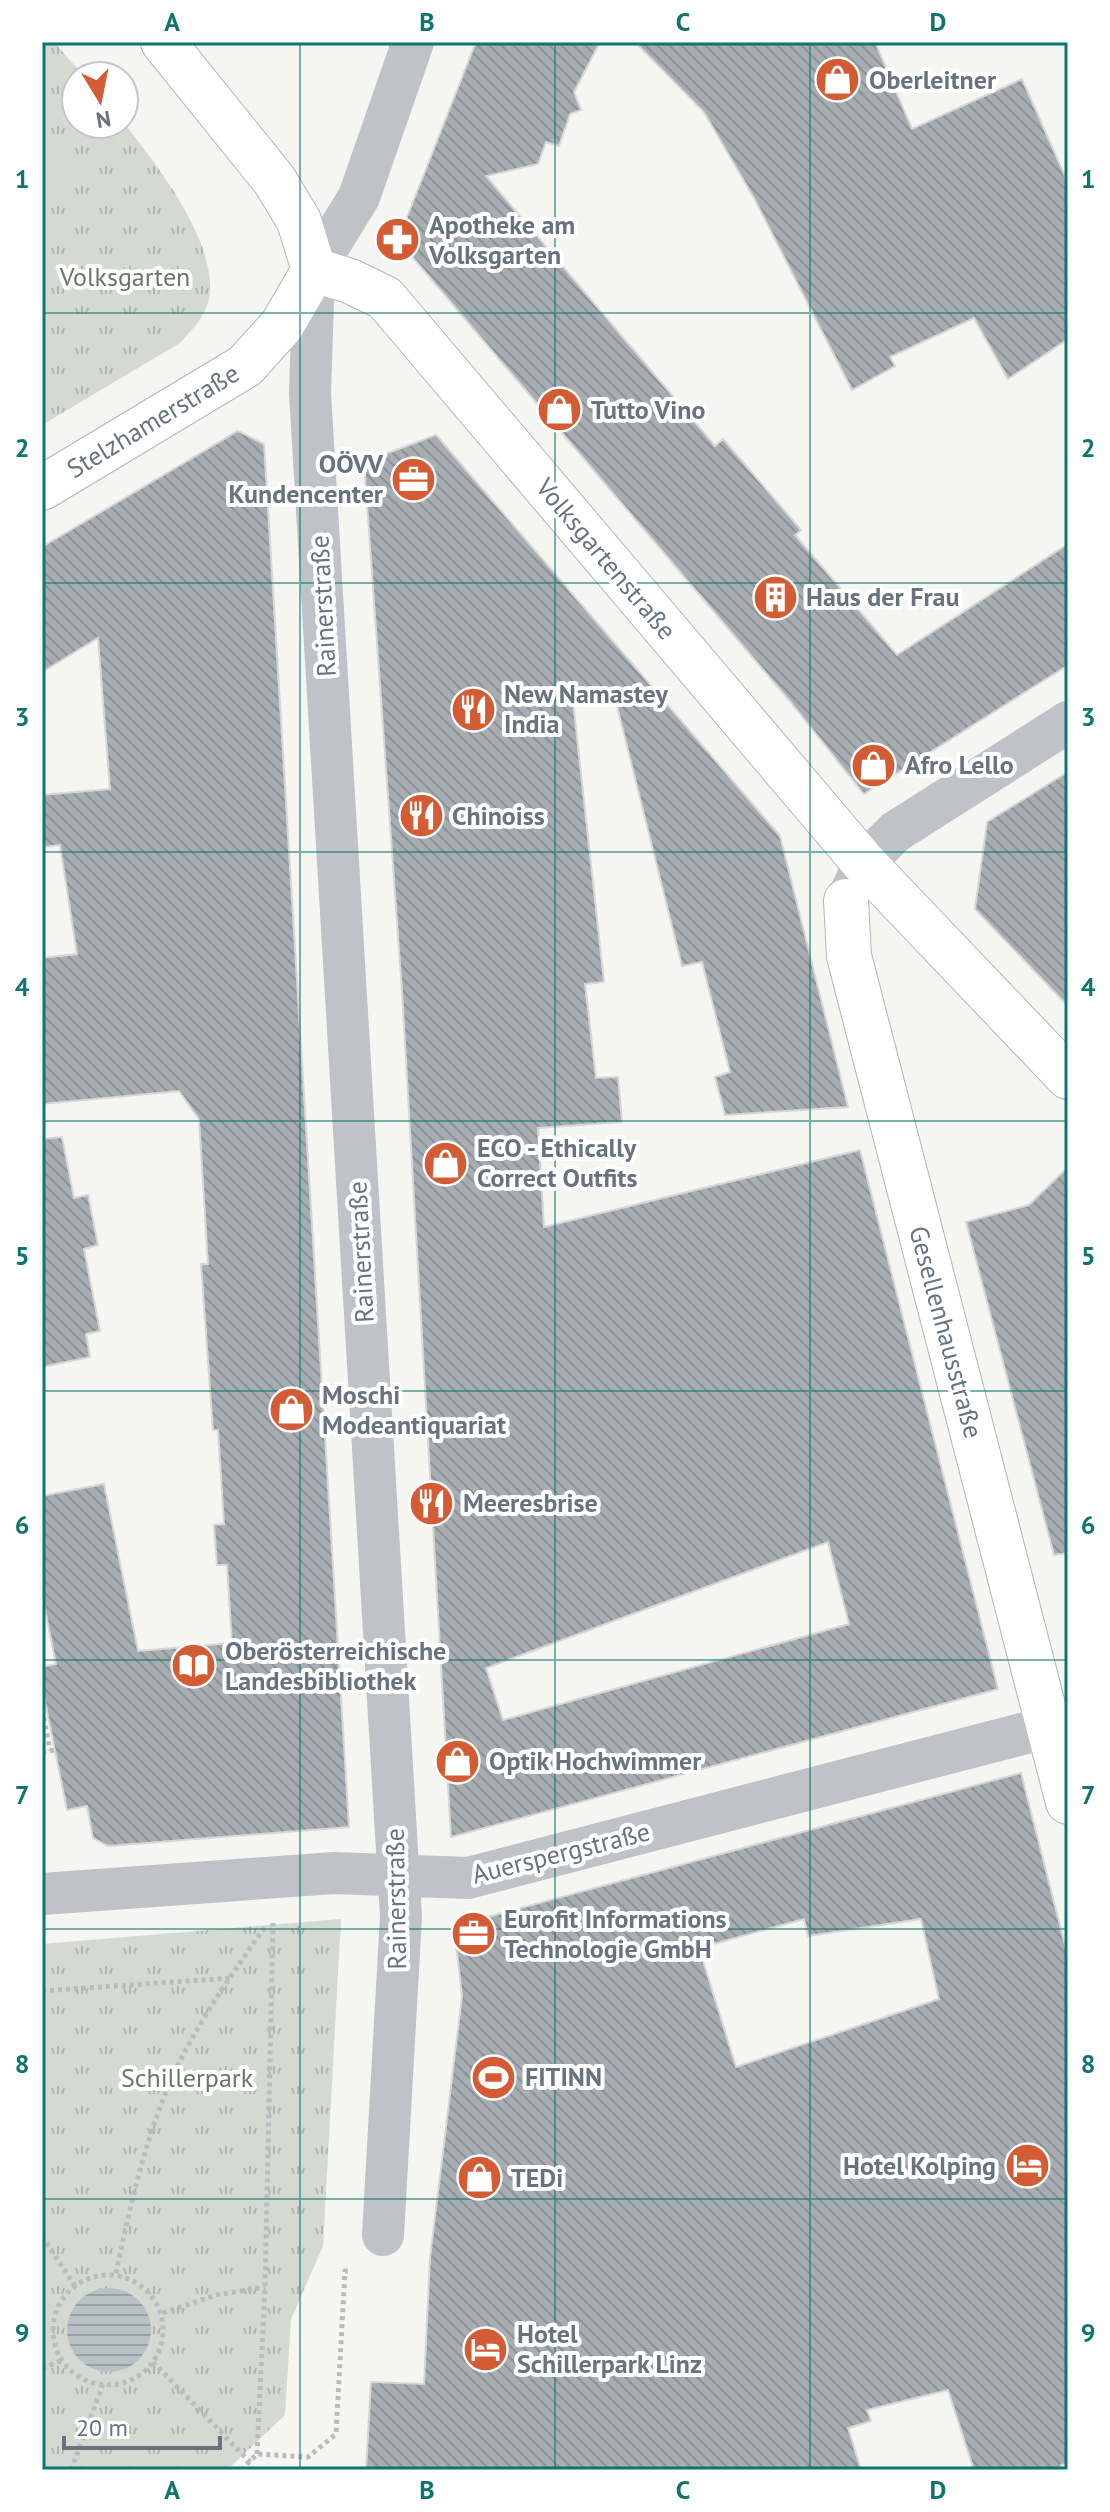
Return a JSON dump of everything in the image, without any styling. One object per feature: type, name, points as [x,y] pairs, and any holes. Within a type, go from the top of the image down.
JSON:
[{"type":"street","points":[[163,42],[275,181],[299,221],[314,270]]},
{"type":"street","points":[[314,270],[359,197],[413,42]]},
{"type":"street","name":"Stelzhamerstraße","points":[[42,488],[245,366],[282,325],[314,270]]},
{"type":"street","name":"Volksgartenstraße","points":[[314,270],[350,281],[385,298],[855,882],[1068,1077]]},
{"type":"street","name":"Rainerstraße","points":[[314,270],[311,409],[401,1917],[383,2235]]},
{"type":"street","points":[[855,882],[895,832],[1068,722]]},
{"type":"street","name":"Gesellenhausstraße","points":[[855,882],[849,956],[1058,1724],[1068,1802]]},
{"type":"street","name":"Auerspergstraße","points":[[42,1894],[334,1873],[468,1878],[1058,1724]]},
{"type":"path","points":[[42,1710],[52,1750],[42,1752]]},
{"type":"path","points":[[116,2273],[130,2208],[163,2100],[198,2030],[273,1917],[265,2287],[257,2454],[241,2470]]},
{"type":"path","points":[[42,1991],[231,1978]]},
{"type":"path","points":[[42,2236],[75,2286]]},
{"type":"path","points":[[257,2454],[308,2457],[336,2434],[345,2271],[359,2271]]},
{"type":"path","points":[[116,2273],[145,2286],[163,2313],[163,2345],[146,2373],[117,2386],[85,2382],[61,2361],[51,2331],[60,2299],[75,2286],[84,2278],[116,2273]]},
{"type":"path","points":[[163,2313],[216,2295],[265,2287]]},
{"type":"path","points":[[42,2368],[61,2361]]},
{"type":"path","points":[[153,2362],[250,2462]]},
{"type":"path","points":[[71,2470],[103,2384]]},
{"type":"green space","name":"Volksgarten","points":[[42,42],[54,42],[70,60],[60,60],[60,140],[137,140],[193,224],[208,270],[210,291],[204,313],[180,343],[42,425]]},
{"type":"green space","points":[[42,132],[72,167],[42,194]]},
{"type":"green space","name":"Schillerpark","points":[[341,1919],[323,2246],[291,2319],[285,2415],[227,2470],[42,2470],[42,1944]]},
{"type":"shaded area","points":[[109,2288],[125,2291],[139,2300],[148,2314],[151,2330],[148,2346],[139,2360],[125,2369],[109,2372],[93,2369],[79,2360],[70,2346],[67,2330],[70,2314],[79,2300],[93,2291]]},
{"type":"building","points":[[476,42],[600,42],[574,92],[581,110],[570,114],[559,146],[546,142],[538,164],[486,176],[715,446],[723,439],[801,530],[795,535],[897,655],[1068,544],[1068,665],[864,794],[789,700],[398,240]]},
{"type":"building","points":[[635,42],[875,42],[912,129],[1022,79],[1068,183],[1068,339],[1008,379],[974,318],[890,357],[895,366],[852,390],[754,198],[704,112]]},
{"type":"building","points":[[238,431],[264,444],[349,1827],[108,1846],[93,1838],[87,1806],[67,1810],[42,1686],[42,1667],[56,1664],[42,1594],[42,1496],[104,1484],[138,1651],[232,1643],[227,1565],[217,1565],[214,1525],[224,1524],[218,1430],[213,1430],[201,1264],[208,1264],[199,1119],[179,1091],[42,1104],[42,958],[77,954],[60,845],[42,847],[42,795],[110,789],[98,638],[42,672],[42,547]]},
{"type":"building","points":[[436,435],[780,836],[848,1107],[725,1115],[715,1077],[730,1072],[702,962],[682,966],[614,694],[573,701],[604,982],[585,984],[596,1078],[618,1077],[622,1122],[538,1128],[544,1227],[860,1150],[998,1689],[451,1837],[402,991],[364,462]],"holes":[[[828,1542],[849,1624],[503,1720],[486,1668]]]},
{"type":"building","points":[[1068,772],[1068,1006],[975,909],[987,822]]},
{"type":"building","points":[[62,1137],[74,1198],[88,1195],[98,1245],[84,1249],[100,1331],[86,1334],[90,1357],[42,1367],[42,1139]]},
{"type":"building","points":[[1068,1167],[1068,1553],[1054,1555],[966,1222],[1029,1205]]},
{"type":"building","points":[[1021,1773],[1068,1957],[1068,2463],[1061,2465],[1062,2470],[974,2470],[948,2390],[867,2410],[871,2421],[848,2428],[861,2470],[366,2470],[371,2382],[424,2384],[430,2258],[462,1996],[454,1926]],"holes":[[[804,1919],[808,1936],[921,1919],[939,1999],[736,2067],[699,1948]]]},
{"type":"place","name":"Oberleitner","points":[[838,80]]},
{"type":"place","name":"Apotheke am Volksgarten","points":[[398,240]]},
{"type":"place","name":"Tutto Vino","points":[[560,410]]},
{"type":"place","name":"OÖVV Kundencenter","points":[[414,479]]},
{"type":"place","name":"Haus der Frau","points":[[775,597]]},
{"type":"place","name":"New Namastey India","points":[[473,709]]},
{"type":"place","name":"Afro Lello","points":[[874,765]]},
{"type":"place","name":"Chinoiss","points":[[421,816]]},
{"type":"place","name":"ECO - Ethically Correct Outfits","points":[[446,1163]]},
{"type":"place","name":"Moschi Modeantiquariat","points":[[291,1410]]},
{"type":"place","name":"Meeresbrise","points":[[432,1503]]},
{"type":"place","name":"Oberösterreichische Landesbibliothek","points":[[194,1666]]},
{"type":"place","name":"Optik Hochwimmer","points":[[458,1761]]},
{"type":"place","name":"Eurofit Informations Technologie GmbH","points":[[473,1934]]},
{"type":"place","name":"FITINN","points":[[494,2077]]},
{"type":"place","name":"Hotel Kolping","points":[[1027,2166]]},
{"type":"place","name":"TEDi","points":[[480,2178]]},
{"type":"place","name":"Hotel Schillerpark Linz","points":[[486,2349]]}]
